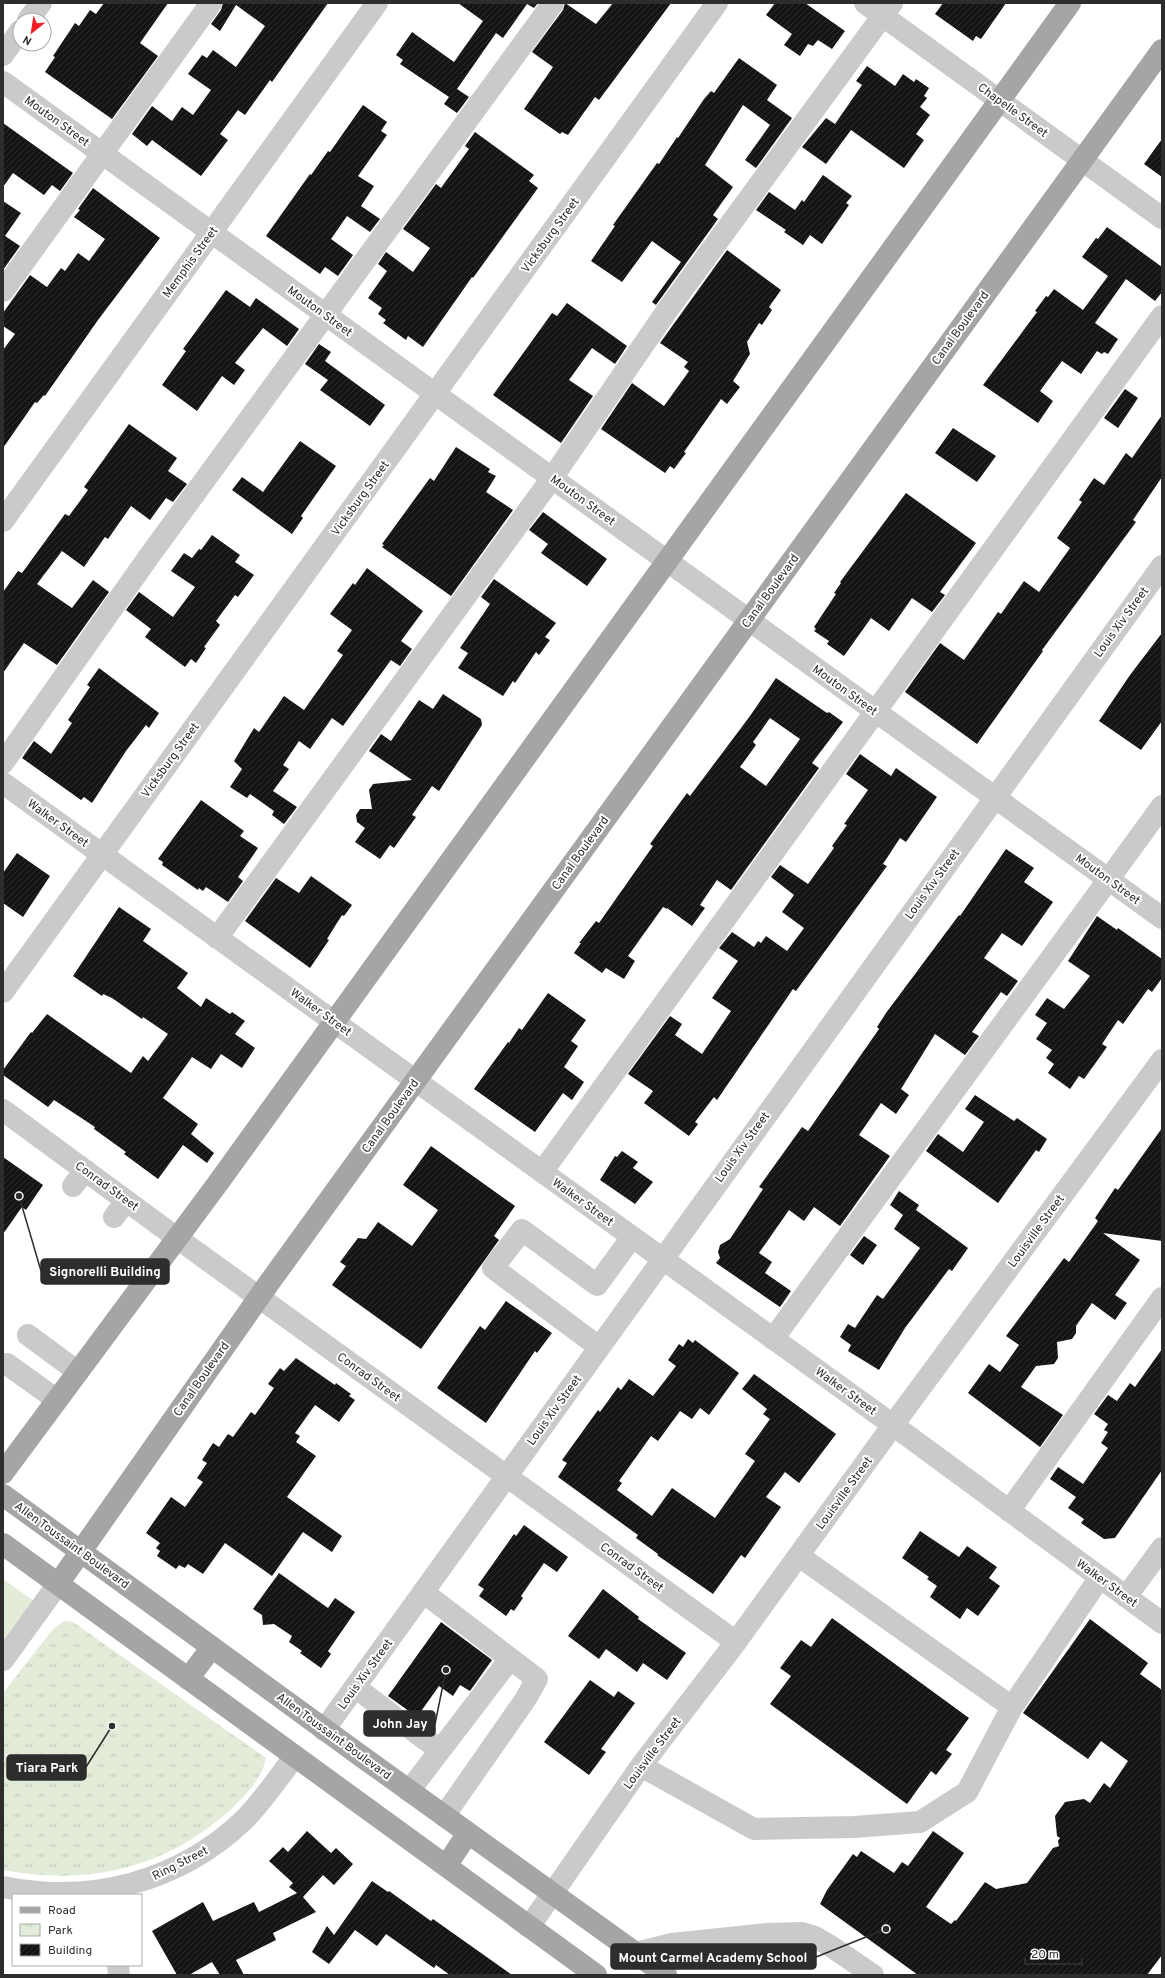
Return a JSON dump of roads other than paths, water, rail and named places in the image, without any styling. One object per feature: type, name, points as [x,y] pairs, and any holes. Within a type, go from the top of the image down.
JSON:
[{"type":"main road","points":[[3,1473],[177,1238],[334,1022],[1070,3]]},
{"type":"main road","name":"Canal Boulevard","points":[[58,1584],[259,1296],[1162,50]]},
{"type":"main road","name":"Allen Toussaint Boulevard","points":[[3,1495],[324,1730],[666,1975]]},
{"type":"main road","points":[[3,1544],[596,1975]]},
{"type":"main road","points":[[188,1678],[212,1647]]},
{"type":"main road","points":[[446,1866],[468,1833]]},
{"type":"street","points":[[34,12],[41,3]]},
{"type":"street","points":[[3,291],[211,3]]},
{"type":"street","name":"Memphis Street","points":[[3,521],[377,3]]},
{"type":"street","points":[[3,763],[150,555],[553,3]]},
{"type":"street","name":"Vicksburg Street","points":[[3,992],[717,3]]},
{"type":"street","name":"Chapelle Street","points":[[865,3],[887,10],[1000,101],[1162,218]]},
{"type":"street","points":[[217,938],[552,478],[666,312],[887,10]]},
{"type":"street","points":[[3,55],[12,42]]},
{"type":"street","name":"Mouton Street","points":[[3,82],[1162,918]]},
{"type":"street","points":[[542,1172],[874,711],[1162,316]]},
{"type":"street","name":"Louis Xiv Street","points":[[324,1730],[994,797],[1162,566]]},
{"type":"street","name":"Walker Street","points":[[3,784],[893,1425],[1162,1623]]},
{"type":"street","points":[[773,1339],[1162,806]]},
{"type":"street","name":"Louisville Street","points":[[529,1927],[641,1766],[736,1642],[893,1425],[1162,1060]]},
{"type":"street","name":"Conrad Street","points":[[3,1110],[79,1178],[120,1209],[177,1238],[736,1642]]},
{"type":"street","points":[[599,1347],[494,1268],[522,1230],[597,1285],[632,1237]]},
{"type":"street","points":[[1009,1510],[1162,1298]]},
{"type":"street","points":[[28,1335],[78,1372]]},
{"type":"street","points":[[7,1364],[57,1400]]},
{"type":"street","points":[[1126,1597],[1162,1548]]},
{"type":"street","points":[[799,1556],[1012,1707]]},
{"type":"street","points":[[641,1766],[754,1829],[854,1826],[920,1822],[966,1792],[1012,1707],[1100,1577]]},
{"type":"street","name":"Canal Boulevard","points":[[3,1660],[58,1584]]},
{"type":"street","points":[[423,1592],[537,1679],[525,1700],[444,1816]]},
{"type":"street","points":[[409,1791],[510,1659]]},
{"type":"street","points":[[355,1688],[440,1750]]},
{"type":"street","name":"Ring Street","points":[[3,1887],[40,1893],[63,1894],[107,1892],[171,1870],[210,1848],[228,1834],[259,1803],[295,1756]]},
{"type":"street","points":[[636,1953],[672,1944],[767,1934],[802,1933],[815,1937],[832,1946],[873,1975]]},
{"type":"place","name":"Signorelli Building","points":[[19,1196]]},
{"type":"place","name":"John Jay","points":[[446,1670]]},
{"type":"place","name":"Tiara Park","points":[[112,1726]]},
{"type":"place","name":"Mount Carmel Academy School","points":[[886,1929]]}]
